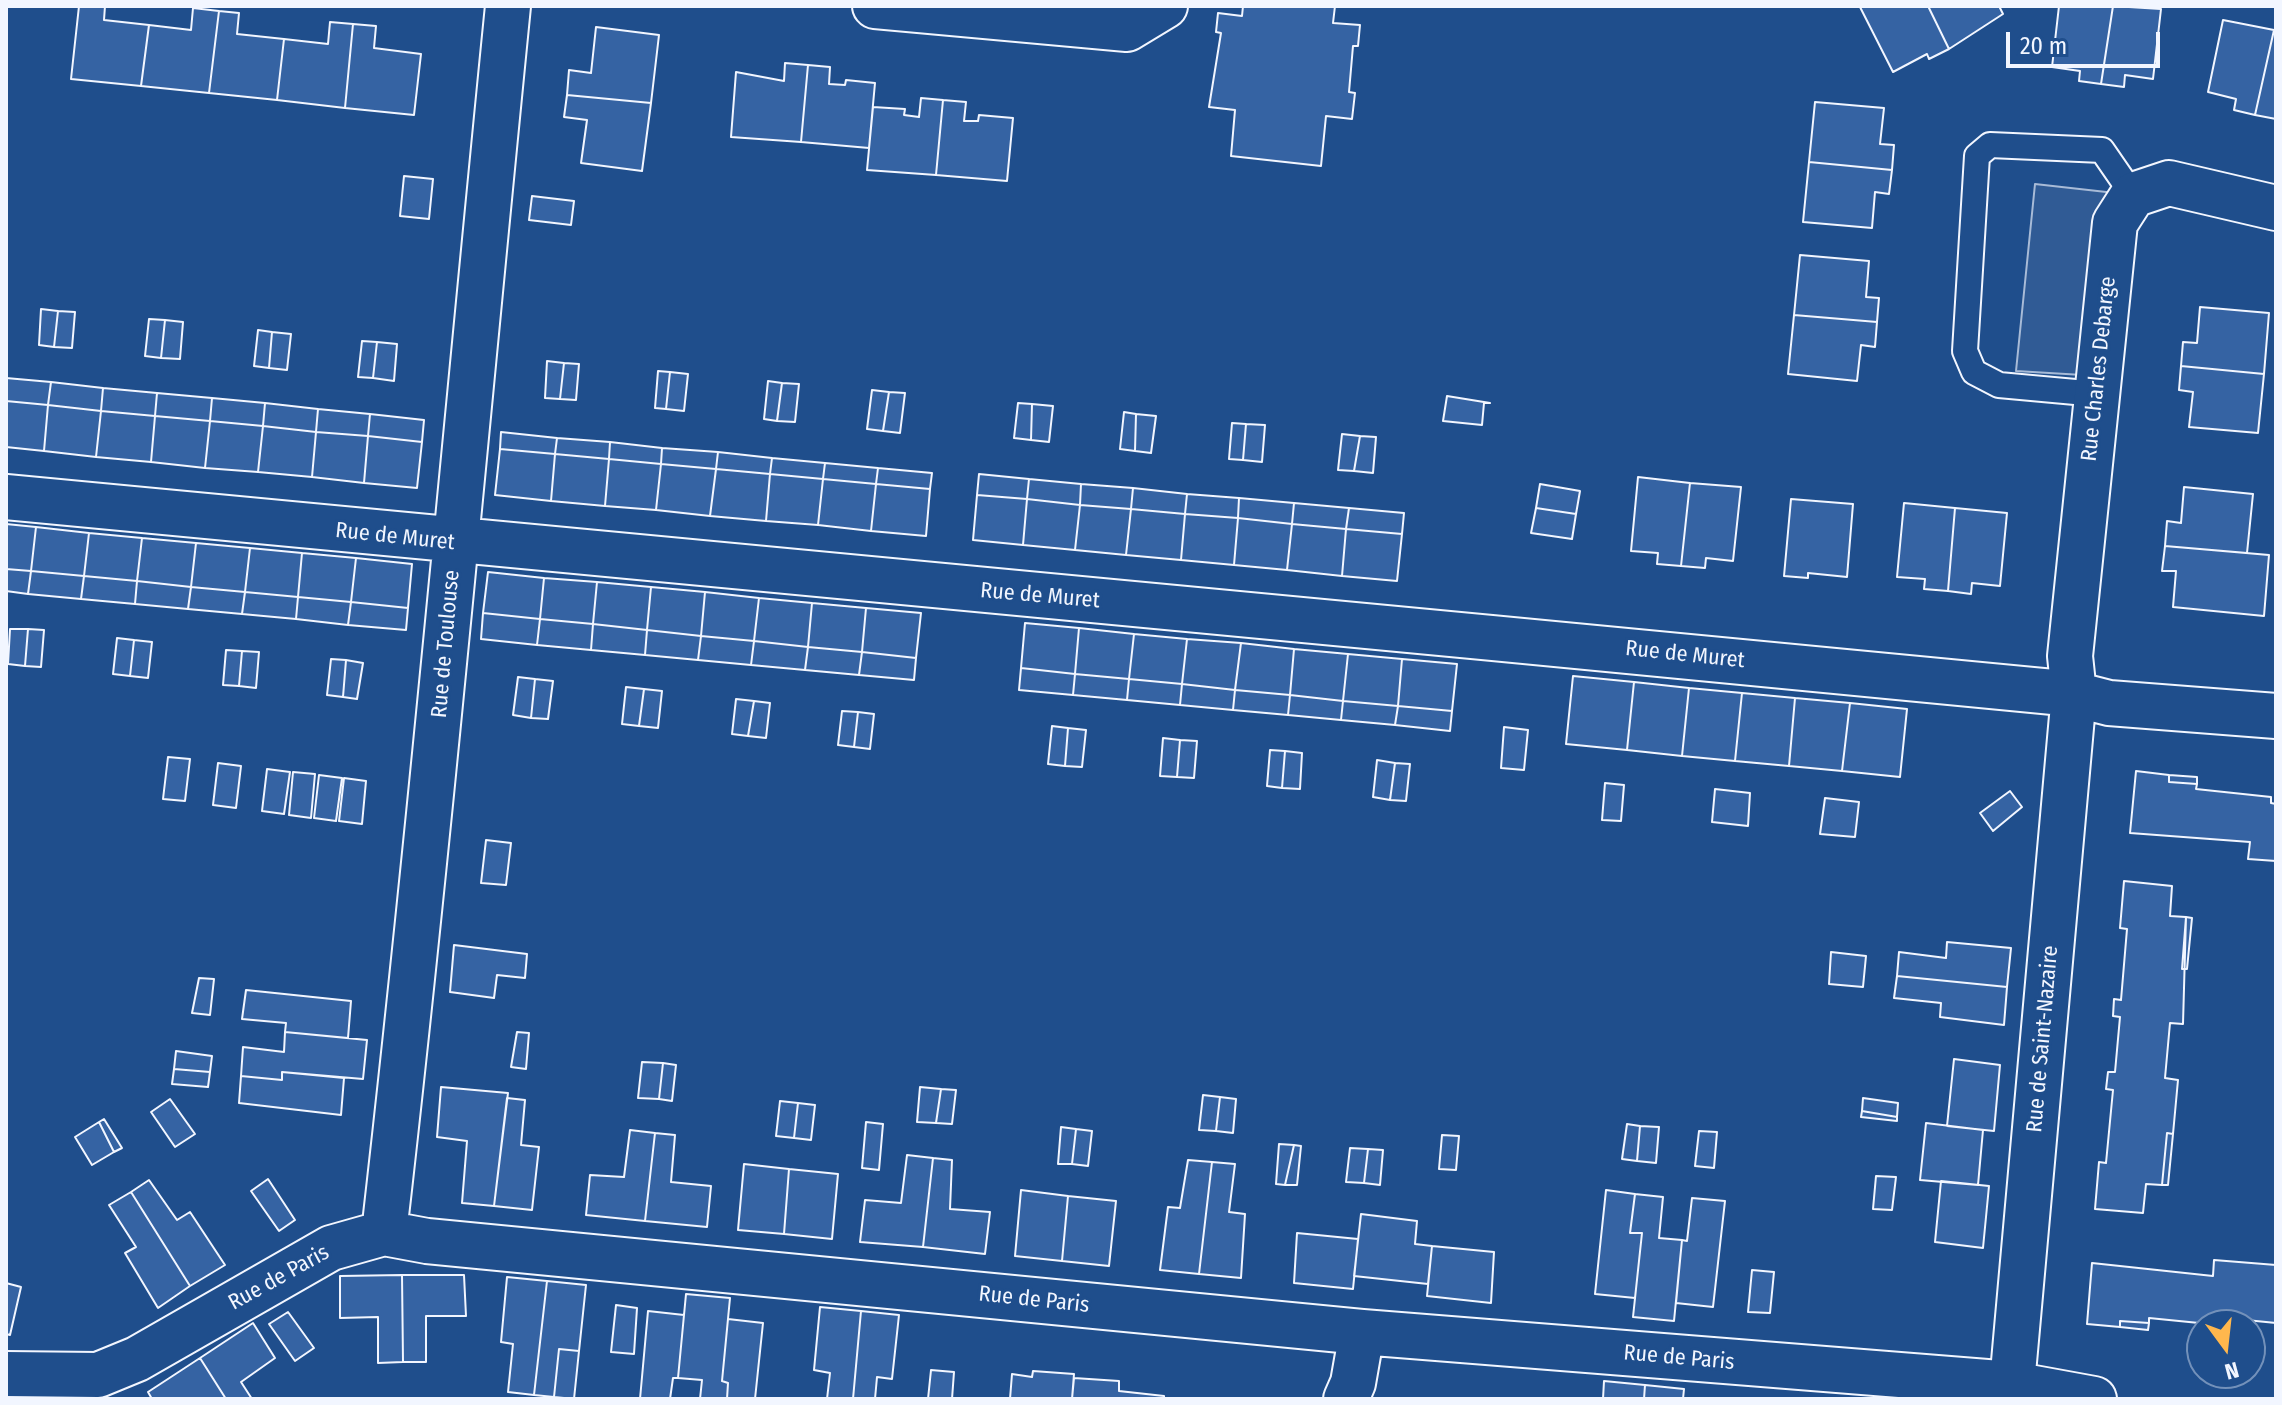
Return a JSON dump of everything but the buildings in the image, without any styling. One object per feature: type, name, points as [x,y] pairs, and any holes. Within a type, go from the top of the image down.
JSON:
[{"type":"street","name":"Rue de Toulouse","points":[[384,1233],[423,892],[454,543],[508,6]]},
{"type":"street","points":[[875,6],[1127,29],[1165,6]]},
{"type":"street","points":[[2133,195],[2169,183],[2276,208]]},
{"type":"street","name":"Rue Charles Debarge","points":[[2074,694],[2070,656],[2115,223],[2133,195]]},
{"type":"street","name":"Rue de Muret","points":[[6,497],[454,543],[1636,650],[2074,694],[2109,703],[2276,716]]},
{"type":"street","name":"Rue de Saint-Nazaire","points":[[2012,1384],[2074,694]]},
{"type":"street","name":"Rue de Paris","points":[[6,1374],[98,1375],[137,1359],[331,1248],[384,1233],[458,1244],[1362,1332],[2012,1384],[2094,1399]]},
{"type":"street","points":[[1346,1399],[1353,1383],[1362,1332]]},
{"type":"lane","points":[[2097,394],[1999,385],[1974,372],[1965,351],[1977,156],[1990,145],[2102,150],[2133,195]]},
{"type":"shaded area","points":[[2035,184],[2133,195],[2099,376],[2016,371]]}]
